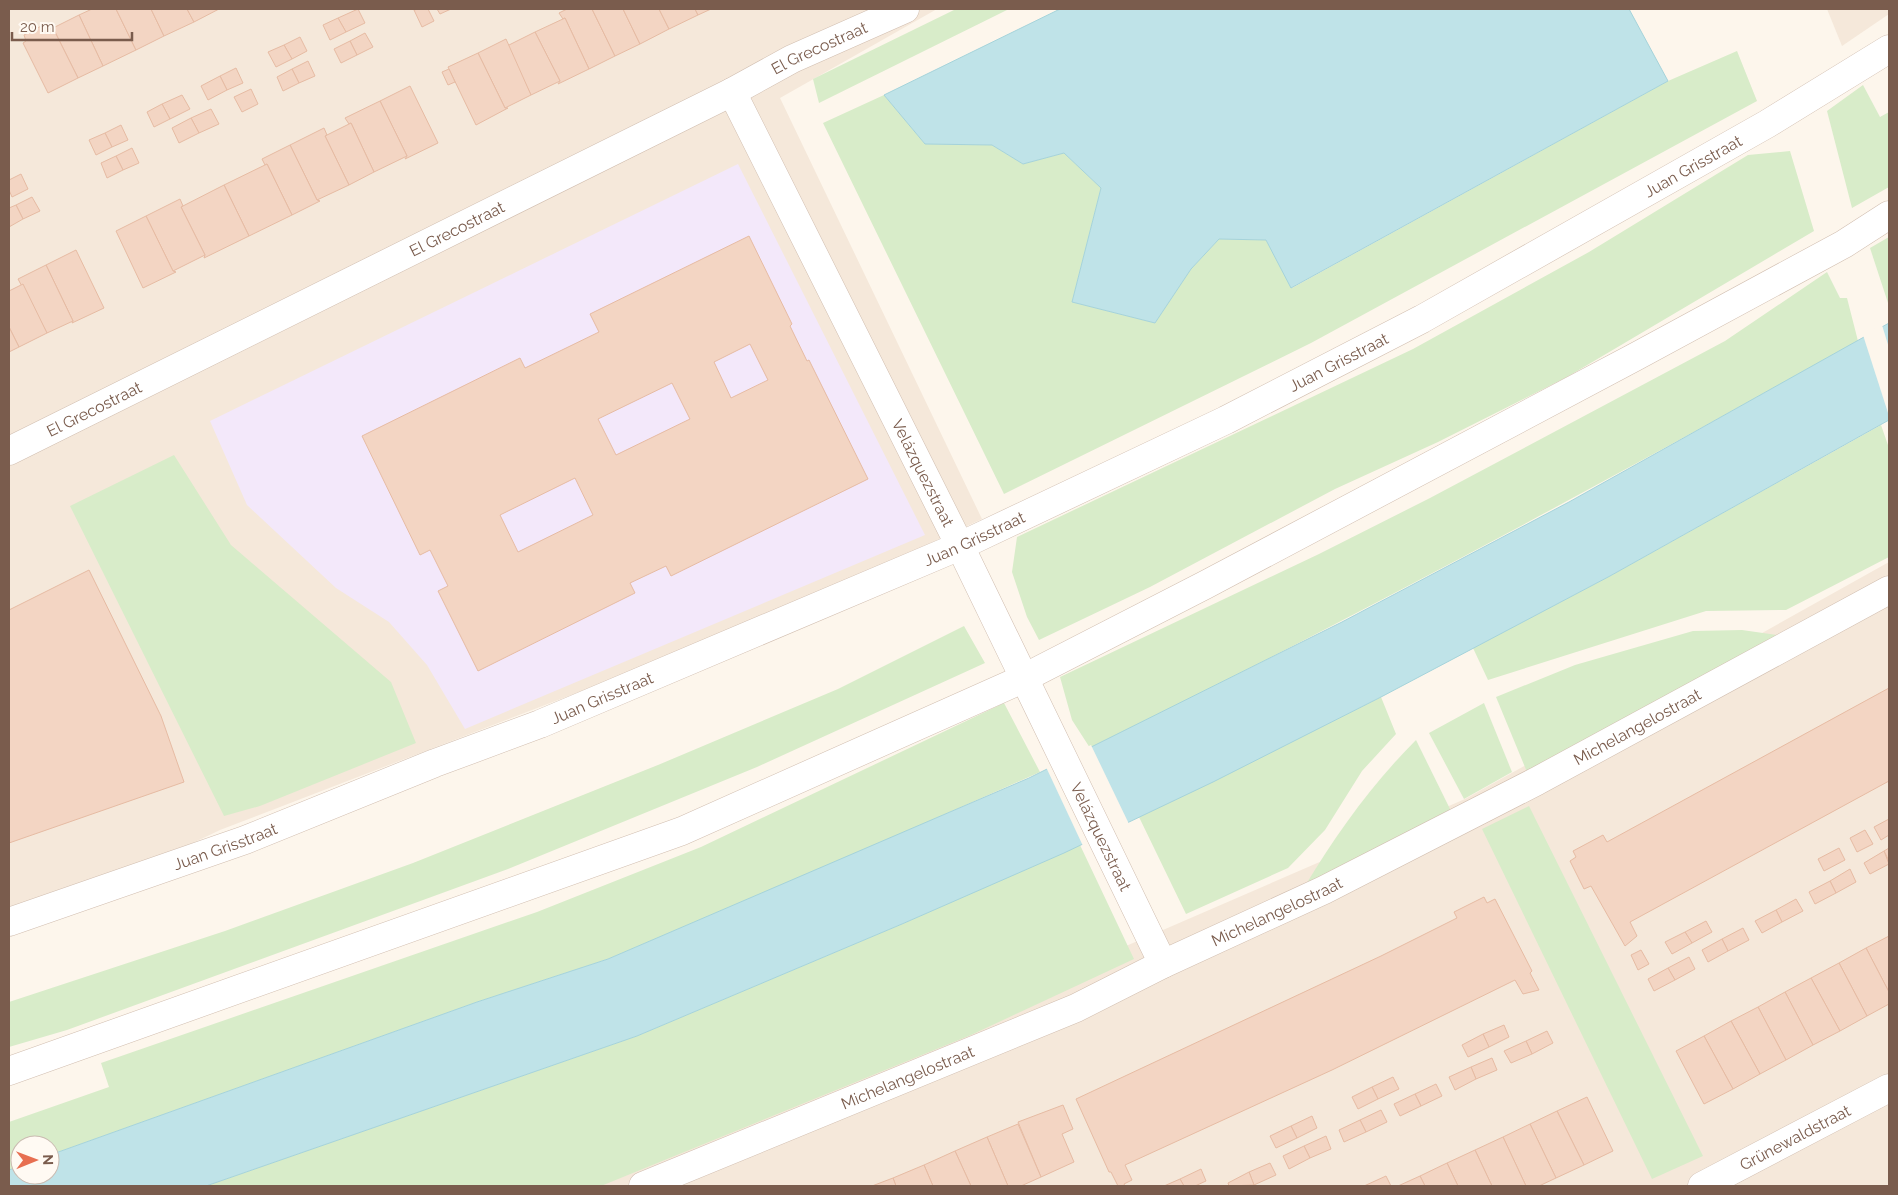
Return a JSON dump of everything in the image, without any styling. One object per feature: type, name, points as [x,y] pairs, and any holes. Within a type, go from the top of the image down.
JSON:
[{"type":"street","name":"El Grecostraat","points":[[9,451],[732,92],[792,59],[905,9]]},
{"type":"street","name":"Juan Grisstraat","points":[[9,922],[245,840],[435,763],[540,724],[960,546],[1226,420],[1422,319],[1758,129],[1889,49]]},
{"type":"street","name":"Velázquezstraat","points":[[732,92],[960,546],[1163,964]]},
{"type":"street","points":[[9,1071],[682,831],[1024,678],[1205,585],[1635,357],[1844,244],[1889,214]]},
{"type":"street","name":"Michelangelostraat","points":[[643,1186],[1076,1008],[1163,964],[1324,890],[1537,781],[1889,590]]},
{"type":"street","name":"Grünewaldstraat","points":[[1702,1186],[1889,1088]]},
{"type":"shaded area","points":[[9,9],[937,9],[780,98],[982,519],[761,622],[220,830],[9,931]]},
{"type":"shaded area","points":[[1827,9],[1889,9],[1889,14],[1842,46]]},
{"type":"shaded area","points":[[738,164],[925,535],[465,729],[427,665],[389,622],[336,588],[247,505],[210,421]]},
{"type":"shaded area","points":[[1889,562],[1889,1186],[541,1186],[1096,959],[1465,799]]},
{"type":"green space","points":[[956,9],[1009,9],[819,103],[813,79]]},
{"type":"green space","points":[[1737,51],[1757,101],[1311,343],[1004,494],[823,123],[884,95],[925,144],[992,145],[1023,164],[1064,153],[1101,188],[1072,302],[1155,323],[1191,269],[1219,239],[1266,240],[1292,288],[1668,81]]},
{"type":"green space","points":[[1863,85],[1880,117],[1889,112],[1889,187],[1852,208],[1827,111]]},
{"type":"green space","points":[[1790,151],[1814,231],[1567,377],[1438,442],[1335,489],[1150,587],[1039,640],[1027,617],[1012,572],[1017,537],[1413,349],[1589,252],[1748,155]]},
{"type":"green space","points":[[1889,237],[1889,306],[1870,248]]},
{"type":"green space","points":[[1827,272],[1840,298],[1847,298],[1858,341],[1668,446],[1381,600],[1188,700],[1090,748],[1072,720],[1060,677],[1319,554],[1430,498],[1725,341]]},
{"type":"green space","points":[[1881,425],[1889,448],[1889,557],[1786,610],[1706,611],[1488,680],[1473,648],[1610,576]]},
{"type":"green space","points":[[174,455],[231,545],[391,682],[416,743],[260,806],[224,816],[70,506]]},
{"type":"green space","points":[[964,626],[985,663],[757,767],[508,869],[67,1030],[9,1047],[9,1002],[225,931],[413,863],[658,765],[838,689]]},
{"type":"green space","points":[[1742,630],[1777,635],[1527,772],[1496,697],[1575,665],[1693,631]]},
{"type":"green space","points":[[1381,697],[1396,734],[1362,771],[1325,830],[1288,868],[1186,914],[1139,817]]},
{"type":"green space","points":[[1004,703],[1040,772],[869,848],[608,959],[477,1002],[60,1151],[60,1135],[10,1135],[9,1170],[9,1122],[109,1087],[101,1063],[537,912],[701,847]]},
{"type":"green space","points":[[1484,703],[1512,772],[1464,799],[1429,733]]},
{"type":"green space","points":[[1416,740],[1451,811],[1305,886],[1356,810]]},
{"type":"green space","points":[[1529,806],[1703,1156],[1652,1179],[1482,829]]},
{"type":"green space","points":[[1080,845],[1134,959],[971,1035],[601,1186],[206,1186],[637,1036],[902,924]]},
{"type":"water","points":[[1060,9],[1629,9],[1668,81],[1291,288],[1266,240],[1219,239],[1191,269],[1155,323],[1072,302],[1101,188],[1064,153],[1023,164],[992,145],[925,144],[884,95]]},
{"type":"water","points":[[1889,323],[1889,420],[1610,576],[1381,697],[1213,782],[1064,853],[637,1036],[206,1186],[9,1186],[10,1170],[10,1185],[60,1185],[60,1151],[477,1002],[608,959],[1029,778],[1342,622],[1569,502]]},
{"type":"pier","points":[[1882,325],[1889,348],[1889,416],[1863,335]]},
{"type":"pier","points":[[1091,745],[1129,824],[1083,846],[1046,767]]},
{"type":"building","points":[[92,9],[116,9],[136,50],[103,66],[79,15]]},
{"type":"building","points":[[116,9],[151,9],[164,36],[136,50]]},
{"type":"building","points":[[151,9],[187,9],[194,22],[164,36]]},
{"type":"building","points":[[187,9],[219,9],[194,22]]},
{"type":"building","points":[[358,9],[365,23],[346,32],[338,18]]},
{"type":"building","points":[[428,9],[434,21],[422,27],[414,10]]},
{"type":"building","points":[[437,9],[451,9],[440,14]]},
{"type":"building","points":[[567,9],[592,9],[615,56],[589,69],[565,18],[563,19],[559,13]]},
{"type":"building","points":[[592,9],[623,9],[640,44],[615,56]]},
{"type":"building","points":[[623,9],[659,9],[669,29],[640,44]]},
{"type":"building","points":[[659,9],[695,9],[698,15],[669,29]]},
{"type":"building","points":[[695,9],[711,9],[698,15]]},
{"type":"building","points":[[79,15],[103,66],[78,78],[53,28]]},
{"type":"building","points":[[338,18],[346,32],[330,40],[323,25]]},
{"type":"building","points":[[565,18],[589,69],[558,84],[560,81],[535,32]]},
{"type":"building","points":[[47,23],[50,29],[53,28],[78,78],[48,93],[23,43],[26,41],[24,35]]},
{"type":"building","points":[[535,32],[560,81],[531,95],[507,46]]},
{"type":"building","points":[[365,33],[373,47],[357,55],[350,41]]},
{"type":"building","points":[[300,37],[307,51],[292,59],[284,45]]},
{"type":"building","points":[[506,39],[531,95],[505,108],[478,53]]},
{"type":"building","points":[[350,41],[357,55],[341,63],[334,49]]},
{"type":"building","points":[[284,45],[292,59],[276,67],[268,52]]},
{"type":"building","points":[[478,53],[505,108],[508,108],[476,125],[448,67]]},
{"type":"building","points":[[308,61],[315,76],[299,83],[292,69]]},
{"type":"building","points":[[236,68],[243,83],[227,90],[220,76]]},
{"type":"building","points":[[292,69],[299,83],[283,91],[277,77]]},
{"type":"building","points":[[449,69],[455,82],[448,85],[442,72]]},
{"type":"building","points":[[220,76],[227,90],[208,100],[201,86]]},
{"type":"building","points":[[410,86],[438,143],[405,159],[407,156],[380,101]]},
{"type":"building","points":[[251,89],[258,104],[242,112],[234,97]]},
{"type":"building","points":[[182,95],[190,109],[170,119],[162,104]]},
{"type":"building","points":[[380,101],[407,156],[374,172],[351,123],[349,124],[345,118]]},
{"type":"building","points":[[162,104],[170,119],[154,127],[147,112]]},
{"type":"building","points":[[211,109],[219,124],[199,133],[191,118]]},
{"type":"building","points":[[191,118],[199,133],[179,143],[172,128]]},
{"type":"building","points":[[351,123],[374,172],[349,185],[325,136]]},
{"type":"building","points":[[121,125],[128,140],[112,147],[105,133]]},
{"type":"building","points":[[324,128],[327,135],[325,136],[349,185],[317,200],[290,145]]},
{"type":"building","points":[[105,133],[112,147],[96,155],[89,140]]},
{"type":"building","points":[[290,145],[317,200],[320,201],[292,215],[267,164],[265,165],[262,159]]},
{"type":"building","points":[[132,148],[139,163],[123,170],[116,156]]},
{"type":"building","points":[[116,156],[123,170],[107,178],[101,163]]},
{"type":"building","points":[[267,164],[292,215],[249,236],[224,185]]},
{"type":"building","points":[[21,174],[28,189],[12,197],[9,190],[9,180]]},
{"type":"building","points":[[224,185],[249,236],[204,258],[205,255],[181,207]]},
{"type":"building","points":[[32,197],[40,211],[23,219],[16,205]]},
{"type":"building","points":[[180,199],[183,206],[181,207],[205,255],[173,271],[146,216]]},
{"type":"building","points":[[16,205],[23,219],[9,227],[9,208]]},
{"type":"building","points":[[146,216],[173,271],[176,272],[143,288],[116,231]]},
{"type":"building","points":[[749,236],[792,324],[790,326],[807,361],[809,360],[868,479],[671,576],[666,566],[630,583],[635,593],[478,671],[438,591],[448,586],[430,550],[420,555],[362,436],[520,358],[525,368],[599,332],[590,314]],"holes":[[[750,344],[768,380],[731,398],[714,362]],[[672,383],[690,419],[616,455],[598,419]],[[575,478],[593,515],[518,552],[500,515]]]},
{"type":"building","points":[[76,250],[104,308],[72,323],[73,321],[46,265]]},
{"type":"building","points":[[46,265],[73,321],[47,333],[18,279]]},
{"type":"building","points":[[23,284],[47,333],[19,347],[9,327],[9,291]]},
{"type":"building","points":[[9,327],[19,347],[9,352]]},
{"type":"building","points":[[89,570],[161,716],[184,782],[9,843],[9,610]]},
{"type":"building","points":[[1889,688],[1889,781],[1630,922],[1637,936],[1625,946],[1591,886],[1584,889],[1570,861],[1576,857],[1573,851],[1603,835],[1607,842]]},
{"type":"building","points":[[1889,819],[1889,835],[1881,840],[1874,827]]},
{"type":"building","points":[[1865,830],[1873,844],[1857,852],[1850,838]]},
{"type":"building","points":[[1839,848],[1845,860],[1824,871],[1818,859]]},
{"type":"building","points":[[1889,848],[1889,861],[1884,851]]},
{"type":"building","points":[[1884,851],[1889,864],[1870,874],[1864,863]]},
{"type":"building","points":[[1850,869],[1856,882],[1836,893],[1830,881]]},
{"type":"building","points":[[1830,881],[1836,893],[1815,904],[1809,892]]},
{"type":"building","points":[[1484,897],[1487,903],[1495,899],[1532,971],[1530,973],[1539,990],[1523,994],[1515,980],[1332,1070],[1125,1165],[1132,1180],[1124,1184],[1125,1186],[1118,1186],[1111,1172],[1109,1172],[1076,1099],[1381,956],[1457,918],[1454,912]]},
{"type":"building","points":[[1796,899],[1803,911],[1782,922],[1776,910]]},
{"type":"building","points":[[1776,910],[1782,922],[1762,933],[1755,921]]},
{"type":"building","points":[[1706,921],[1712,932],[1692,943],[1685,932]]},
{"type":"building","points":[[1743,928],[1749,940],[1728,951],[1722,939]]},
{"type":"building","points":[[1685,932],[1692,943],[1672,954],[1665,942]]},
{"type":"building","points":[[1889,936],[1889,992],[1866,948]]},
{"type":"building","points":[[1722,939],[1728,951],[1708,962],[1702,950]]},
{"type":"building","points":[[1866,948],[1889,992],[1889,1004],[1867,1016],[1839,963]]},
{"type":"building","points":[[1641,950],[1649,964],[1638,970],[1631,955]]},
{"type":"building","points":[[1689,957],[1695,969],[1675,980],[1668,968]]},
{"type":"building","points":[[1839,963],[1867,1016],[1840,1031],[1811,978]]},
{"type":"building","points":[[1668,968],[1675,980],[1654,991],[1648,979]]},
{"type":"building","points":[[1811,978],[1840,1031],[1813,1045],[1785,992]]},
{"type":"building","points":[[1785,992],[1813,1045],[1786,1060],[1758,1007]]},
{"type":"building","points":[[1758,1007],[1786,1060],[1760,1074],[1731,1021]]},
{"type":"building","points":[[1731,1021],[1760,1074],[1733,1089],[1704,1036]]},
{"type":"building","points":[[1504,1025],[1509,1037],[1489,1047],[1483,1034]]},
{"type":"building","points":[[1547,1031],[1553,1043],[1532,1054],[1526,1041]]},
{"type":"building","points":[[1483,1034],[1489,1047],[1468,1057],[1462,1045]]},
{"type":"building","points":[[1704,1036],[1733,1089],[1704,1104],[1676,1051]]},
{"type":"building","points":[[1526,1041],[1532,1054],[1511,1063],[1504,1051]]},
{"type":"building","points":[[1492,1058],[1497,1070],[1476,1079],[1471,1067]]},
{"type":"building","points":[[1471,1067],[1476,1079],[1455,1090],[1449,1077]]},
{"type":"building","points":[[1393,1077],[1399,1089],[1378,1099],[1372,1087]]},
{"type":"building","points":[[1436,1084],[1442,1096],[1421,1106],[1415,1094]]},
{"type":"building","points":[[1372,1087],[1378,1099],[1358,1109],[1352,1097]]},
{"type":"building","points":[[1415,1094],[1421,1106],[1400,1116],[1394,1104]]},
{"type":"building","points":[[1587,1097],[1613,1151],[1584,1165],[1557,1111]]},
{"type":"building","points":[[1063,1105],[1073,1129],[1062,1134],[1074,1162],[1041,1177],[1018,1122]]},
{"type":"building","points":[[1381,1110],[1387,1122],[1366,1132],[1360,1120]]},
{"type":"building","points":[[1557,1111],[1584,1165],[1556,1178],[1530,1124]]},
{"type":"building","points":[[1312,1116],[1317,1128],[1297,1138],[1291,1126]]},
{"type":"building","points":[[1360,1120],[1366,1132],[1344,1142],[1339,1130]]},
{"type":"building","points":[[1018,1124],[1041,1177],[1021,1186],[1008,1186],[987,1137]]},
{"type":"building","points":[[1530,1124],[1556,1178],[1539,1186],[1526,1186],[1503,1137]]},
{"type":"building","points":[[1291,1126],[1297,1138],[1276,1148],[1270,1136]]},
{"type":"building","points":[[1326,1136],[1331,1149],[1310,1158],[1304,1146]]},
{"type":"building","points":[[987,1137],[1008,1186],[971,1186],[955,1151]]},
{"type":"building","points":[[1503,1137],[1526,1186],[1492,1186],[1475,1150]]},
{"type":"building","points":[[1304,1146],[1310,1158],[1289,1169],[1283,1156]]},
{"type":"building","points":[[1475,1150],[1492,1186],[1458,1186],[1447,1163]]},
{"type":"building","points":[[955,1151],[971,1186],[933,1186],[924,1165]]},
{"type":"building","points":[[1270,1163],[1276,1175],[1254,1185],[1249,1172]]},
{"type":"building","points":[[1447,1163],[1458,1186],[1425,1186],[1420,1176]]},
{"type":"building","points":[[924,1165],[933,1186],[896,1186],[893,1178]]},
{"type":"building","points":[[1201,1169],[1206,1181],[1195,1186],[1184,1186],[1180,1179]]},
{"type":"building","points":[[1249,1172],[1254,1185],[1229,1186],[1228,1183]]},
{"type":"building","points":[[1386,1176],[1391,1186],[1364,1186]]},
{"type":"building","points":[[1420,1176],[1425,1186],[1398,1186]]},
{"type":"building","points":[[893,1178],[896,1186],[872,1186]]},
{"type":"building","points":[[1180,1179],[1184,1186],[1164,1186]]}]
